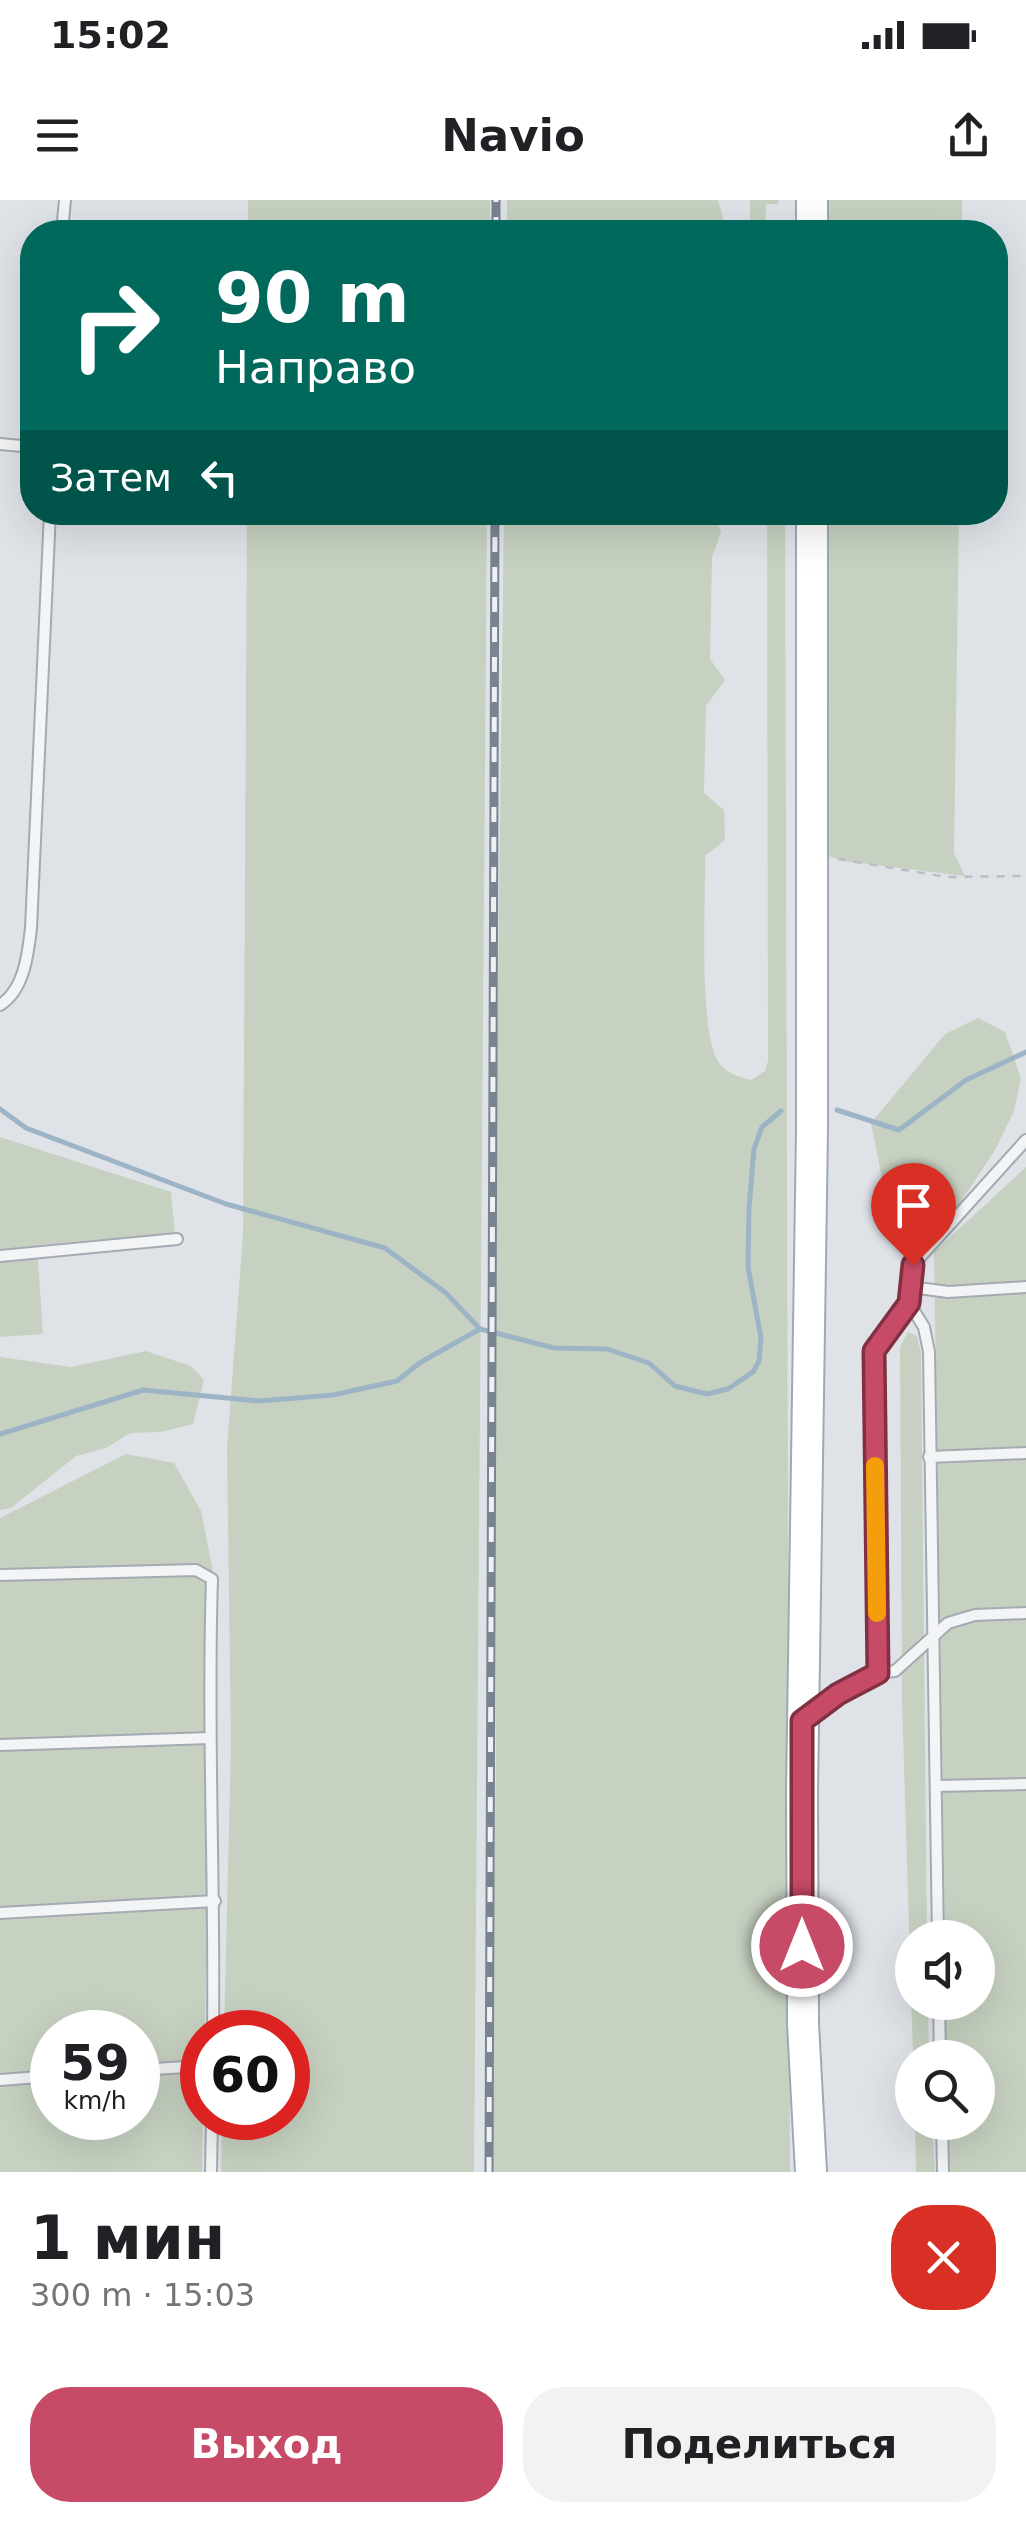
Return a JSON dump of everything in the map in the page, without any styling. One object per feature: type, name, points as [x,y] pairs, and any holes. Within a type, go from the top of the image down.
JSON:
[{"type":"main road","points":[[812,525],[802,1721],[803,2039],[812,2172]]},
{"type":"lane","points":[[0,1005],[10,999],[26,965],[31,928],[49,525]]},
{"type":"lane","points":[[878,1673],[874,1351],[909,1303],[913,1265],[1026,1140]]},
{"type":"lane","points":[[0,1256],[177,1239]]},
{"type":"lane","points":[[911,1286],[948,1292],[1026,1287]]},
{"type":"lane","points":[[909,1303],[924,1327],[929,1352],[938,1920]]},
{"type":"lane","points":[[929,1458],[1026,1452]]},
{"type":"lane","points":[[0,1576],[207,1573],[212,1579],[213,2010]]},
{"type":"lane","points":[[802,1721],[838,1694],[878,1673],[895,1671],[948,1623],[974,1615],[1026,1613]]},
{"type":"lane","points":[[0,1745],[210,1738]]},
{"type":"lane","points":[[936,1786],[1026,1784]]},
{"type":"lane","points":[[0,1912],[215,1901]]},
{"type":"lane","points":[[0,2080],[30,2078]]},
{"type":"lane","points":[[211,2172],[212,2140]]},
{"type":"lane","points":[[942,2140],[943,2172]]},
{"type":"path","points":[[812,855],[948,876],[1026,876]]},
{"type":"green space","points":[[248,200],[490,200],[490,220],[248,220]]},
{"type":"green space","points":[[507,200],[718,200],[724,220],[507,220]]},
{"type":"green space","points":[[750,200],[779,200],[778,204],[766,204],[765,220],[750,220]]},
{"type":"green space","points":[[822,200],[962,200],[962,220],[822,220]]},
{"type":"green space","points":[[247,525],[487,525],[474,2172],[221,2172],[222,2140],[310,2140],[310,2010],[225,2010],[231,1745],[227,1448],[243,1234]]},
{"type":"green space","points":[[504,525],[719,525],[721,533],[712,557],[710,659],[725,680],[706,706],[704,793],[724,810],[725,840],[705,856],[705,994],[718,1061],[729,1072],[751,1080],[765,1071],[768,1061],[767,525],[785,525],[790,2172],[490,2172],[496,1752],[494,1296]]},
{"type":"green space","points":[[820,525],[959,525],[954,853],[965,876],[843,861],[823,854]]},
{"type":"green space","points":[[978,1018],[1005,1032],[1021,1078],[1014,1111],[995,1150],[960,1203],[925,1239],[895,1245],[871,1123],[945,1034]]},
{"type":"green space","points":[[0,1137],[171,1192],[175,1233],[37,1245],[43,1334],[0,1337]]},
{"type":"green space","points":[[1026,1167],[1026,2172],[947,2172],[947,2140],[995,2140],[995,2040],[946,2040],[946,2020],[995,2020],[995,1920],[945,1920],[934,1252]]},
{"type":"green space","points":[[908,1332],[917,1336],[921,1353],[927,1920],[909,1920],[902,1701],[900,1347]]},
{"type":"green space","points":[[146,1351],[191,1366],[204,1380],[193,1424],[161,1432],[130,1433],[106,1448],[76,1456],[11,1508],[0,1510],[0,1357],[71,1367]]},
{"type":"green space","points":[[126,1454],[174,1463],[201,1511],[214,1577],[205,2010],[180,2010],[180,2140],[203,2140],[202,2172],[0,2172],[0,1518]]},
{"type":"green space","points":[[912,2020],[928,2020],[929,2040],[912,2040]]},
{"type":"green space","points":[[915,2140],[933,2140],[935,2172],[916,2172]]},
{"type":"waterway","points":[[837,1110],[899,1130],[966,1080],[1026,1052]]},
{"type":"waterway","points":[[0,1109],[26,1128],[226,1204],[385,1248],[446,1293],[480,1329],[554,1348],[607,1349],[649,1363],[675,1386],[707,1394],[728,1389],[753,1372],[759,1361],[761,1338],[748,1267],[754,1149],[762,1127],[781,1111]]},
{"type":"waterway","points":[[0,1434],[143,1390],[259,1401],[333,1395],[397,1381],[421,1362],[480,1329]]},
{"type":"railway","points":[[496,200],[496,220]]},
{"type":"railway","points":[[489,2172],[495,525]]},
{"type":"slow traffic","points":[[875,1466],[877,1613]]},
{"type":"route","points":[[802,1946],[802,1721],[838,1694],[878,1673],[874,1351],[909,1303],[913,1265]]}]
